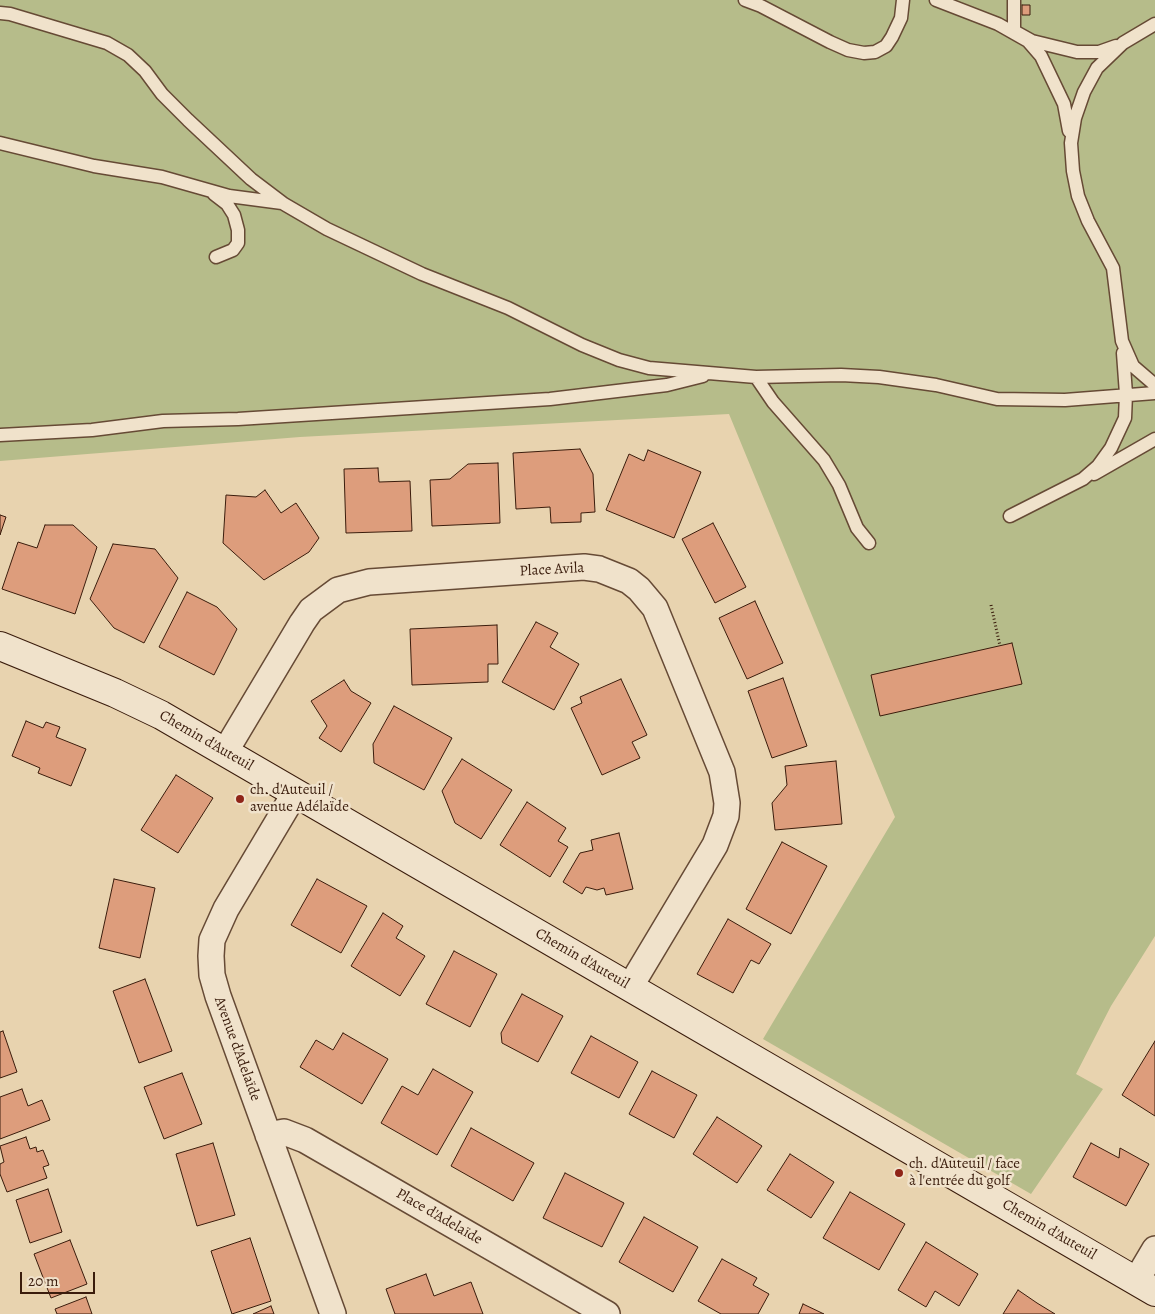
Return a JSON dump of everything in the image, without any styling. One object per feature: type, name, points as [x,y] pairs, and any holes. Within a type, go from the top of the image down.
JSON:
[{"type":"street","name":"Place Avila","points":[[225,752],[311,610],[338,590],[369,582],[584,567],[599,569],[629,581],[644,593],[655,608],[722,772],[727,803],[724,824],[715,845],[630,987]]},
{"type":"street","name":"Chemin d'Auteuil","points":[[0,646],[58,668],[139,704],[225,752],[1146,1286]]},
{"type":"street","name":"Avenue d'Adelaïde","points":[[295,794],[226,909],[212,940],[212,974],[218,996],[333,1314]]},
{"type":"street","name":"Place d'Adelaïde","points":[[268,1135],[284,1132],[305,1140],[607,1314]]},
{"type":"street","points":[[1146,1286],[1155,1249]]},
{"type":"lane","points":[[745,0],[761,6],[830,42],[848,50],[864,53],[875,52],[886,46],[901,18],[903,0]]},
{"type":"lane","points":[[936,0],[1014,31],[1032,41],[1077,52],[1099,52],[1120,45],[1155,24]]},
{"type":"lane","points":[[1014,0],[1014,31]]},
{"type":"lane","points":[[0,13],[10,14],[106,44],[128,56],[145,71],[162,94],[251,179],[284,204],[327,230],[422,274],[508,308],[582,346],[619,360],[649,368],[756,378],[833,375],[879,378],[936,385],[997,398],[1029,400],[1065,400],[1155,393]]},
{"type":"lane","points":[[1014,31],[1028,41],[1041,56],[1064,104],[1078,196],[1088,221],[1113,268],[1122,341],[1126,394],[1125,418],[1120,431],[1098,466],[1082,479]]},
{"type":"lane","points":[[1071,144],[1075,118],[1084,92],[1097,68],[1120,45]]},
{"type":"lane","points":[[0,143],[94,166],[162,177],[211,192],[284,204]]},
{"type":"lane","points":[[211,192],[227,204],[234,215],[238,230],[238,243],[233,250],[216,257]]},
{"type":"lane","points":[[1122,341],[1133,366],[1155,385]]},
{"type":"lane","points":[[0,435],[92,430],[164,421],[238,419],[550,399],[666,386],[713,374]]},
{"type":"lane","points":[[756,378],[773,402],[824,460],[839,485],[857,528],[870,543]]},
{"type":"lane","points":[[1010,516],[1155,439]]},
{"type":"path","points":[[991,604],[1000,646]]},
{"type":"green space","points":[[0,0],[1155,0],[1155,936],[1111,1006],[1076,1074],[1103,1089],[1031,1194],[763,1039],[895,817],[729,414],[300,437],[0,461]]},
{"type":"building","points":[[1022,5],[1030,5],[1030,15],[1022,15]]},
{"type":"building","points":[[580,449],[593,474],[595,512],[581,513],[581,522],[551,523],[550,507],[516,509],[513,453]]},
{"type":"building","points":[[648,450],[701,472],[674,538],[606,510],[629,454],[644,461]]},
{"type":"building","points":[[498,463],[500,523],[432,526],[430,480],[450,479],[468,464]]},
{"type":"building","points":[[378,468],[379,482],[410,481],[412,531],[346,533],[344,469]]},
{"type":"building","points":[[265,490],[281,513],[296,503],[319,538],[309,552],[264,580],[223,543],[226,495],[256,497]]},
{"type":"building","points":[[0,515],[6,517],[0,535]]},
{"type":"building","points":[[713,523],[746,587],[715,603],[682,539]]},
{"type":"building","points":[[45,525],[73,525],[97,547],[75,614],[2,589],[18,542],[37,548]]},
{"type":"building","points":[[113,544],[155,549],[178,578],[144,643],[114,628],[90,599]]},
{"type":"building","points":[[187,592],[217,607],[237,629],[214,675],[159,647]]},
{"type":"building","points":[[755,601],[783,663],[747,679],[719,618]]},
{"type":"building","points":[[536,622],[558,633],[550,647],[579,664],[554,710],[502,682]]},
{"type":"building","points":[[497,625],[498,664],[488,664],[488,682],[412,685],[410,629]]},
{"type":"building","points":[[1012,643],[1022,684],[880,716],[871,675]]},
{"type":"building","points":[[783,678],[807,746],[772,758],[748,691]]},
{"type":"building","points":[[621,679],[647,735],[632,742],[640,758],[602,775],[571,708],[582,703],[580,697]]},
{"type":"building","points":[[344,680],[351,691],[371,703],[341,752],[319,738],[327,726],[311,701]]},
{"type":"building","points":[[394,706],[452,738],[424,790],[374,763],[373,744]]},
{"type":"building","points":[[26,721],[43,728],[46,722],[60,727],[56,737],[86,749],[71,786],[38,773],[40,768],[12,756]]},
{"type":"building","points":[[462,759],[512,790],[481,839],[455,823],[442,791]]},
{"type":"building","points":[[836,761],[842,824],[775,830],[772,803],[787,785],[785,766]]},
{"type":"building","points":[[176,775],[213,798],[178,853],[141,830]]},
{"type":"building","points":[[527,802],[566,828],[558,841],[568,847],[550,877],[500,845]]},
{"type":"building","points":[[619,833],[633,889],[606,895],[604,888],[597,890],[586,887],[582,894],[563,882],[580,853],[593,850],[591,840]]},
{"type":"building","points":[[782,842],[827,866],[791,934],[746,909]]},
{"type":"building","points":[[114,879],[155,888],[140,958],[99,948]]},
{"type":"building","points":[[317,879],[367,906],[341,953],[291,925]]},
{"type":"building","points":[[383,913],[403,926],[396,938],[425,956],[400,996],[351,966]]},
{"type":"building","points":[[728,919],[771,944],[759,964],[751,960],[733,993],[697,974]]},
{"type":"building","points":[[454,951],[497,974],[470,1027],[426,1004]]},
{"type":"building","points":[[145,979],[172,1051],[139,1063],[113,991]]},
{"type":"building","points":[[522,994],[563,1016],[538,1062],[502,1043],[501,1033]]},
{"type":"building","points":[[3,1031],[17,1072],[0,1078],[0,1032]]},
{"type":"building","points":[[343,1033],[388,1059],[362,1104],[300,1067],[316,1040],[333,1050]]},
{"type":"building","points":[[591,1036],[638,1062],[619,1098],[571,1073]]},
{"type":"building","points":[[1155,1041],[1155,1116],[1122,1095]]},
{"type":"building","points":[[433,1069],[473,1092],[437,1155],[381,1123],[402,1086],[418,1095]]},
{"type":"building","points":[[652,1071],[697,1095],[674,1138],[629,1114]]},
{"type":"building","points":[[182,1073],[202,1124],[164,1139],[144,1087]]},
{"type":"building","points":[[22,1089],[28,1106],[42,1100],[50,1120],[0,1139],[0,1097]]},
{"type":"building","points":[[717,1117],[762,1146],[737,1183],[693,1154]]},
{"type":"building","points":[[471,1128],[534,1163],[513,1201],[451,1166]]},
{"type":"building","points":[[26,1137],[30,1149],[36,1147],[37,1152],[43,1150],[49,1165],[43,1167],[47,1178],[7,1192],[0,1174],[0,1164],[4,1162],[0,1146]]},
{"type":"building","points":[[213,1143],[235,1215],[197,1226],[176,1154]]},
{"type":"building","points":[[1091,1143],[1119,1158],[1120,1148],[1149,1164],[1126,1206],[1073,1177]]},
{"type":"building","points":[[790,1154],[834,1182],[811,1218],[767,1190]]},
{"type":"building","points":[[565,1173],[624,1203],[602,1247],[543,1218]]},
{"type":"building","points":[[48,1189],[62,1232],[30,1243],[16,1200]]},
{"type":"building","points":[[850,1192],[905,1224],[879,1270],[823,1238]]},
{"type":"building","points":[[644,1217],[698,1247],[673,1292],[619,1262]]},
{"type":"building","points":[[250,1238],[271,1301],[232,1314],[211,1251]]},
{"type":"building","points":[[70,1240],[87,1284],[51,1298],[34,1254]]},
{"type":"building","points":[[926,1242],[978,1274],[959,1306],[935,1291],[926,1307],[898,1290]]},
{"type":"building","points":[[722,1259],[757,1278],[753,1285],[769,1294],[758,1314],[721,1314],[698,1301]]},
{"type":"building","points":[[426,1274],[434,1296],[471,1282],[483,1314],[395,1314],[386,1289]]},
{"type":"building","points":[[1018,1290],[1037,1303],[1055,1314],[1003,1314]]},
{"type":"building","points":[[86,1297],[92,1314],[57,1314],[55,1309]]},
{"type":"building","points":[[803,1304],[824,1314],[799,1314]]},
{"type":"building","points":[[271,1306],[274,1314],[253,1314]]},
{"type":"place","name":"ch. d'Auteuil / avenue Adélaïde","points":[[240,799]]},
{"type":"place","name":"ch. d'Auteuil / face à l'entrée du golf","points":[[899,1173]]}]
